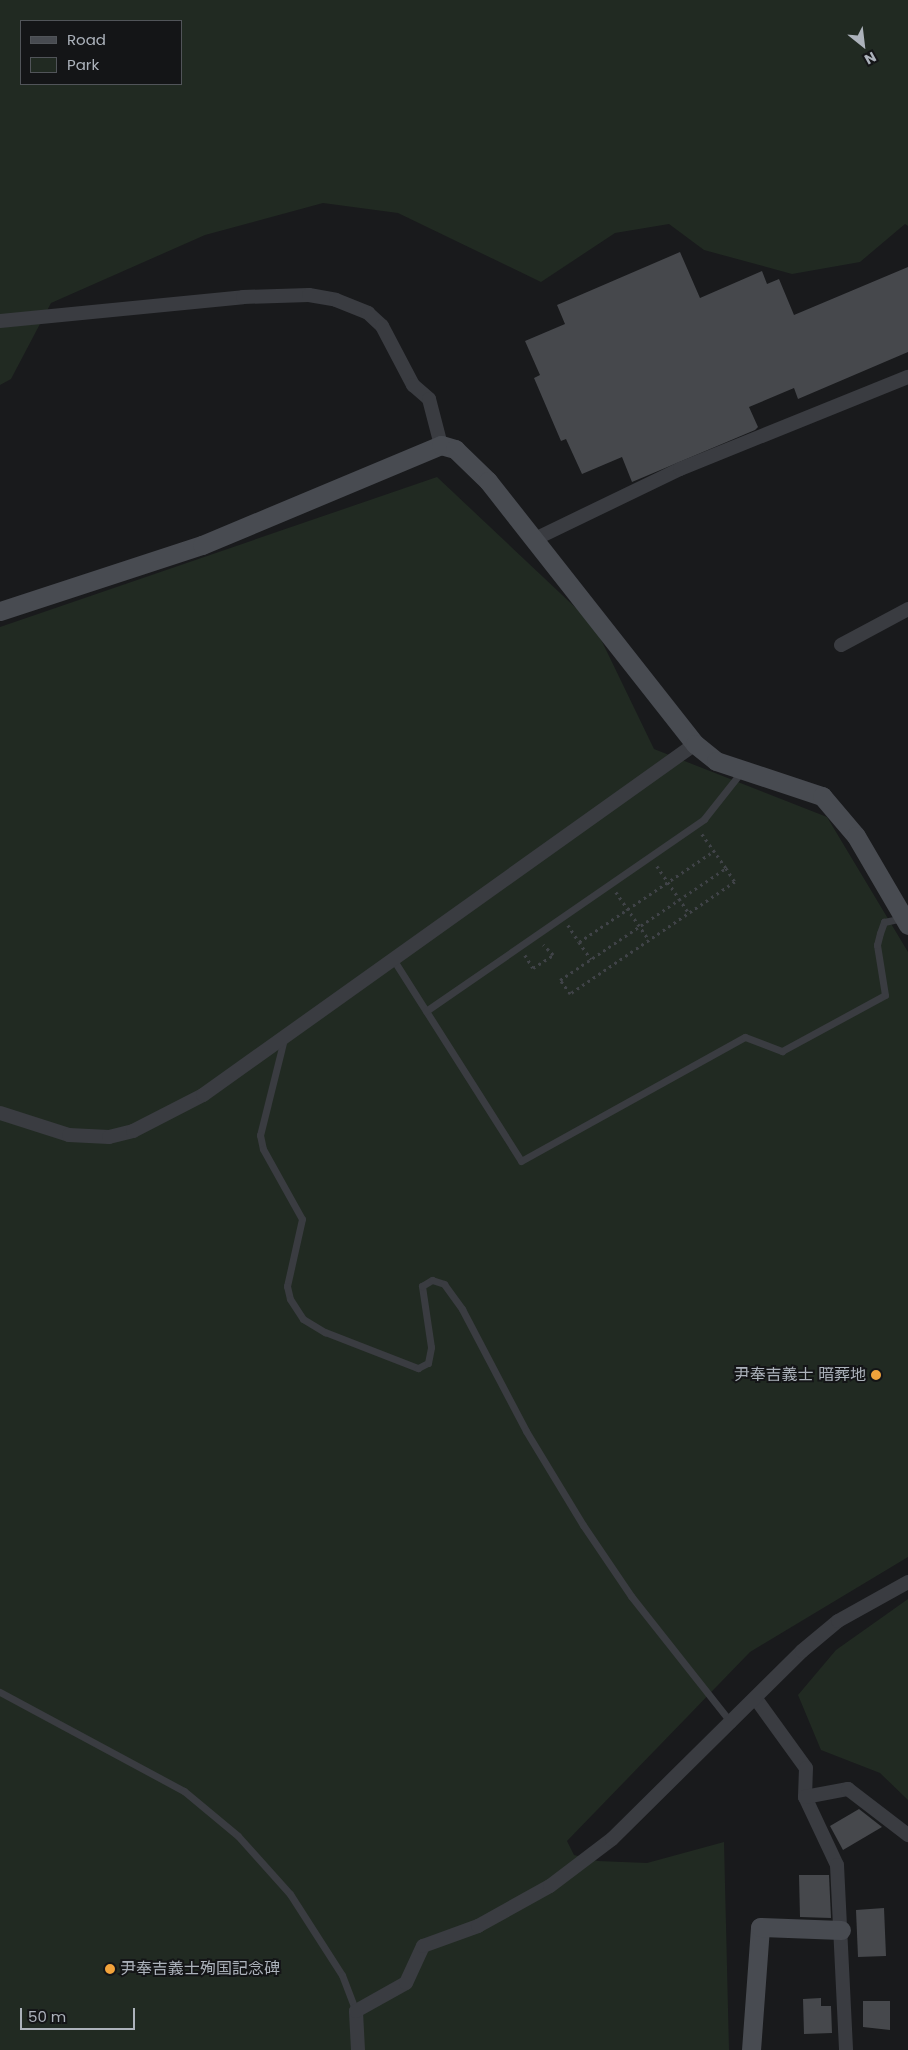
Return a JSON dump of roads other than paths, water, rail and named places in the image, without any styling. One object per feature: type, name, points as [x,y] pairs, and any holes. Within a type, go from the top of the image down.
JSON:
[{"type":"street","points":[[0,321],[243,298],[309,296],[336,300],[368,313],[382,326],[413,385],[429,399],[441,445],[471,463],[535,539],[695,744],[716,761],[828,801],[856,836],[907,921]]},
{"type":"street","points":[[535,539],[680,469],[908,377]]},
{"type":"street","points":[[0,611],[202,545],[441,445]]},
{"type":"street","points":[[841,645],[908,610]]},
{"type":"street","points":[[0,1112],[69,1135],[109,1137],[133,1131],[203,1095],[695,744]]},
{"type":"street","points":[[358,2050],[356,2011],[406,1983],[423,1946],[478,1926],[550,1886],[612,1839],[838,1621],[908,1582]]},
{"type":"street","points":[[756,1699],[806,1768],[805,1798],[837,1865],[846,2050]]},
{"type":"street","points":[[805,1798],[848,1789],[908,1835]]},
{"type":"street","points":[[751,2050],[760,1927],[841,1930]]},
{"type":"lane","points":[[426,1011],[696,824],[742,771]]},
{"type":"lane","points":[[394,959],[521,1161],[745,1037],[782,1051],[885,995],[877,946],[880,933],[884,922],[907,921]]},
{"type":"lane","points":[[285,1037],[260,1135],[263,1149],[302,1219],[287,1286],[290,1299],[304,1320],[324,1332],[418,1368],[428,1363],[431,1347],[422,1286],[432,1280],[444,1284],[462,1310],[526,1431],[583,1525],[631,1596],[732,1724]]},
{"type":"lane","points":[[0,1692],[184,1791],[238,1836],[290,1894],[342,1975],[356,2011]]},
{"type":"place","name":"尹奉吉義士 暗葬地","points":[[876,1375]]},
{"type":"place","name":"尹奉吉義士殉国記念碑","points":[[110,1969]]}]
